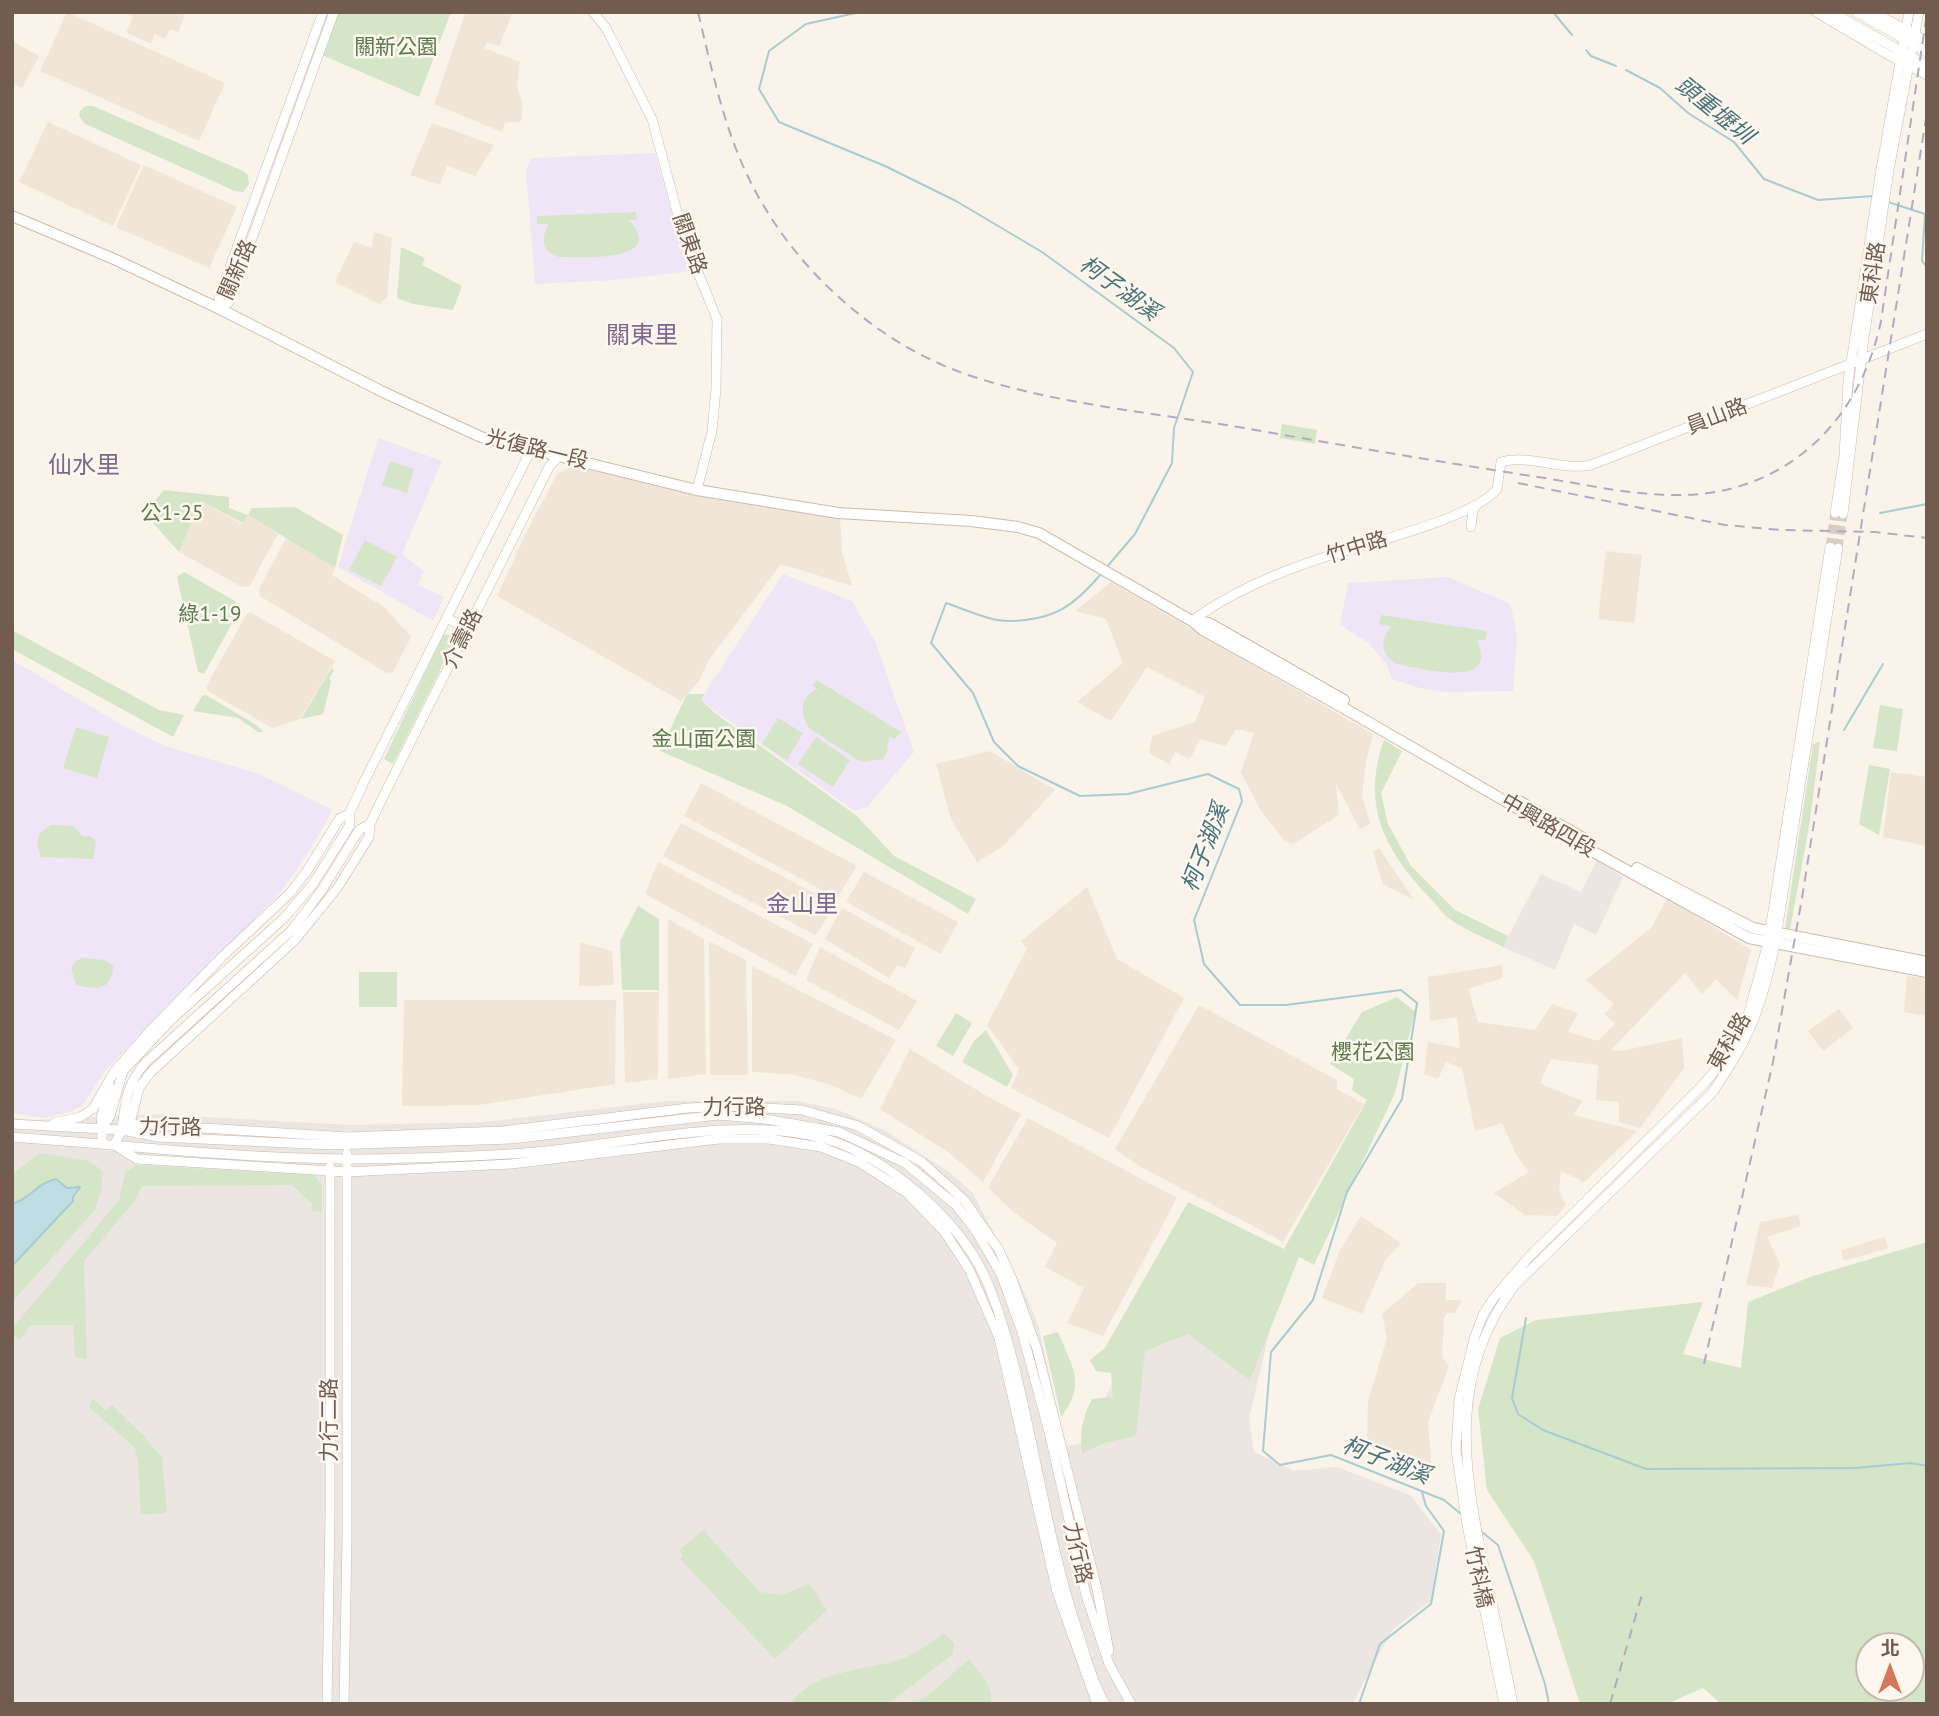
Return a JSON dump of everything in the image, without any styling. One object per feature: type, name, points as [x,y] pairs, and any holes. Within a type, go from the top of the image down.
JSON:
[{"type":"main road","name":"光復路一段","points":[[12,216],[114,259],[481,437],[697,490],[838,513],[971,521],[1018,527],[1040,533],[1113,576]]},
{"type":"main road","name":"中興路四段","points":[[1113,576],[1192,621],[1209,623],[1286,665],[1502,793],[1772,938],[1927,972]]},
{"type":"main road","name":"中興路四段","points":[[1772,938],[1927,962]]},
{"type":"street","name":"關新路","points":[[220,309],[219,297],[262,177],[295,96],[323,12]]},
{"type":"street","name":"關新路","points":[[220,309],[229,302],[334,12]]},
{"type":"street","name":"關東路","points":[[593,12],[606,28],[652,119],[685,241],[717,320],[713,421],[697,490]]},
{"type":"street","points":[[1816,12],[1905,58],[1927,65]]},
{"type":"street","points":[[1832,12],[1927,75]]},
{"type":"street","points":[[1856,12],[1905,33]]},
{"type":"street","points":[[1873,12],[1914,39],[1927,52]]},
{"type":"street","points":[[1905,58],[1905,33],[1909,12]]},
{"type":"street","name":"東科路","points":[[1879,211],[1851,364],[1839,514],[1885,169],[1905,58],[1914,39],[1919,12]]},
{"type":"street","points":[[1914,39],[1927,41]]},
{"type":"street","name":"員山路","points":[[1501,462],[1514,460],[1570,467],[1591,465],[1927,334]]},
{"type":"street","name":"介壽路","points":[[103,1129],[110,1116],[123,1071],[186,1005],[284,918],[313,884],[351,825],[349,814],[531,450]]},
{"type":"street","name":"介壽路","points":[[122,1130],[135,1121],[139,1088],[151,1072],[286,949],[338,887],[369,837],[370,824],[549,467],[559,456]]},
{"type":"street","name":"竹中路","points":[[1192,621],[1209,608],[1259,582],[1476,506],[1497,489],[1501,462]]},
{"type":"street","points":[[1471,527],[1476,506]]},
{"type":"street","name":"東科路","points":[[1461,1450],[1459,1399],[1475,1336],[1489,1306],[1530,1257],[1689,1100],[1724,1060],[1747,1019],[1772,938],[1834,547]]},
{"type":"street","points":[[447,618],[469,629]]},
{"type":"street","name":"介壽路","points":[[38,1126],[80,1117],[93,1109],[114,1072],[212,967],[290,893],[340,818],[349,814]]},
{"type":"street","name":"介壽路","points":[[114,1145],[122,1130],[127,1093],[133,1078],[145,1063],[292,930],[322,890],[359,830],[370,824]]},
{"type":"street","name":"介壽路","points":[[102,1144],[101,1118],[114,1072]]},
{"type":"street","points":[[127,1093],[135,1121]]},
{"type":"street","name":"力行路","points":[[347,1141],[502,1131],[688,1108],[727,1106],[802,1110],[858,1126],[922,1162],[965,1201],[999,1250],[1012,1279],[1037,1349],[1060,1437],[1097,1589],[1115,1677]]},
{"type":"street","name":"力行路","points":[[38,1126],[122,1130],[158,1137],[332,1141],[511,1139],[718,1115],[765,1119],[839,1132],[905,1163],[956,1205],[976,1231],[1001,1273],[1024,1339],[1051,1438],[1086,1595],[1105,1653],[1131,1704]]},
{"type":"street","name":"力行路","points":[[135,1121],[332,1141]]},
{"type":"street","points":[[12,1124],[38,1126]]},
{"type":"street","name":"力行路","points":[[12,1137],[346,1159],[511,1154],[703,1132],[768,1130],[826,1139],[861,1154],[912,1187],[953,1226],[984,1274],[1008,1336],[1034,1446],[1063,1590],[1105,1704]]},
{"type":"street","name":"力行路","points":[[114,1145],[137,1159],[346,1172],[511,1164],[719,1139],[769,1139],[826,1149],[859,1162],[907,1193],[944,1231],[969,1269],[999,1338],[1057,1592],[1097,1704]]},
{"type":"street","name":"力行二路","points":[[327,1704],[332,1141]]},
{"type":"street","name":"力行二路","points":[[344,1704],[347,1141]]},
{"type":"street","name":"竹科橋","points":[[1461,1450],[1467,1525],[1503,1704]]},
{"type":"street","name":"竹科橋","points":[[1461,1450],[1513,1704]]},
{"type":"shaded area","points":[[67,12],[225,83],[199,141],[40,71]]},
{"type":"shaded area","points":[[124,12],[178,12],[185,16],[178,32],[170,29],[165,39],[155,34],[151,44],[126,32],[133,17]]},
{"type":"shaded area","points":[[466,12],[505,12],[512,15],[499,46],[487,42],[484,48],[520,62],[517,87],[523,103],[521,121],[505,123],[502,132],[434,104]]},
{"type":"shaded area","points":[[12,41],[39,56],[22,88],[12,83]]},
{"type":"shaded area","points":[[48,122],[141,165],[113,226],[19,182]]},
{"type":"shaded area","points":[[432,123],[494,145],[475,176],[447,166],[440,185],[410,175]]},
{"type":"shaded area","points":[[655,153],[690,271],[616,280],[535,284],[526,171],[531,158]]},
{"type":"shaded area","points":[[144,165],[237,207],[209,268],[116,227]]},
{"type":"shaded area","points":[[374,232],[392,238],[387,297],[379,304],[335,282],[354,242],[372,248]]},
{"type":"shaded area","points":[[378,438],[442,461],[402,554],[424,571],[418,585],[444,597],[433,621],[338,567]]},
{"type":"shaded area","points":[[571,467],[840,518],[842,552],[852,586],[781,564],[708,661],[699,681],[681,701],[497,596],[558,473]]},
{"type":"shaded area","points":[[201,501],[242,524],[248,515],[278,534],[249,587],[242,587],[179,552]]},
{"type":"shaded area","points":[[286,538],[335,568],[332,575],[384,607],[411,637],[393,672],[387,673],[260,596],[259,589]]},
{"type":"shaded area","points":[[1606,551],[1642,555],[1634,623],[1598,619]]},
{"type":"shaded area","points":[[783,574],[852,601],[875,641],[914,752],[867,807],[854,811],[700,700]]},
{"type":"shaded area","points":[[1448,577],[1510,604],[1517,641],[1513,691],[1446,692],[1420,688],[1392,679],[1386,663],[1367,642],[1340,625],[1348,583]]},
{"type":"shaded area","points":[[1111,582],[1373,734],[1362,795],[1370,824],[1360,829],[1336,784],[1339,815],[1293,844],[1284,840],[1261,811],[1241,772],[1254,733],[1236,729],[1226,746],[1200,739],[1190,759],[1175,752],[1169,764],[1149,753],[1152,736],[1195,722],[1205,697],[1147,667],[1111,721],[1077,702],[1123,663],[1106,619],[1075,611]]},
{"type":"shaded area","points":[[250,612],[335,661],[300,719],[272,728],[208,691],[206,687]]},
{"type":"shaded area","points":[[12,660],[124,726],[165,746],[257,773],[331,809],[331,814],[307,854],[279,894],[105,1071],[82,1106],[45,1118],[12,1113]]},
{"type":"shaded area","points":[[990,751],[1055,790],[1002,847],[977,862],[951,819],[936,764]]},
{"type":"shaded area","points":[[1891,772],[1927,777],[1927,846],[1883,837]]},
{"type":"shaded area","points":[[701,783],[857,866],[837,898],[684,816]]},
{"type":"shaded area","points":[[681,823],[835,904],[816,935],[663,856]]},
{"type":"shaded area","points":[[1379,848],[1414,900],[1383,884],[1373,852]]},
{"type":"shaded area","points":[[1597,860],[1623,877],[1596,935],[1574,924],[1555,970],[1503,947],[1541,874],[1581,892]]},
{"type":"shaded area","points":[[658,862],[813,944],[795,976],[645,894]]},
{"type":"shaded area","points":[[864,872],[958,922],[941,954],[846,902]]},
{"type":"shaded area","points":[[1087,887],[1117,959],[1184,998],[1109,1138],[1011,1088],[1019,1069],[987,1025],[1027,949],[1021,941]]},
{"type":"shaded area","points":[[1667,898],[1751,950],[1737,1000],[1716,979],[1702,994],[1685,973],[1611,1050],[1621,1051],[1682,1038],[1684,1068],[1640,1128],[1619,1122],[1619,1102],[1596,1100],[1598,1065],[1551,1059],[1540,1083],[1582,1101],[1574,1115],[1637,1131],[1584,1182],[1561,1171],[1559,1190],[1566,1205],[1557,1216],[1525,1215],[1494,1193],[1529,1172],[1516,1154],[1502,1123],[1475,1131],[1462,1068],[1446,1062],[1438,1079],[1424,1074],[1428,1042],[1460,1048],[1457,1017],[1430,1021],[1428,977],[1502,965],[1503,978],[1468,989],[1478,1022],[1535,1030],[1552,1004],[1578,1013],[1568,1032],[1598,1041],[1615,1023],[1604,1014],[1614,1004],[1586,980],[1652,927]]},
{"type":"shaded area","points":[[842,908],[915,948],[905,968],[897,965],[889,978],[825,939]]},
{"type":"shaded area","points":[[668,919],[704,939],[706,1074],[668,1079]]},
{"type":"shaded area","points":[[709,941],[746,960],[748,1075],[710,1075]]},
{"type":"shaded area","points":[[580,942],[612,951],[614,985],[579,986]]},
{"type":"shaded area","points":[[820,947],[917,1001],[899,1030],[806,980]]},
{"type":"shaded area","points":[[752,966],[896,1040],[861,1099],[831,1085],[790,1074],[752,1072]]},
{"type":"shaded area","points":[[1907,976],[1924,978],[1927,1016],[1904,1012]]},
{"type":"shaded area","points":[[623,992],[659,992],[658,1079],[625,1083]]},
{"type":"shaded area","points":[[404,1000],[616,1000],[615,1084],[479,1105],[402,1106]]},
{"type":"shaded area","points":[[1199,1005],[1337,1080],[1337,1089],[1364,1104],[1283,1242],[1139,1166],[1115,1149]]},
{"type":"shaded area","points":[[1839,1009],[1853,1028],[1823,1051],[1808,1031]]},
{"type":"shaded area","points":[[910,1049],[1021,1114],[983,1182],[948,1152],[880,1109]]},
{"type":"shaded area","points":[[666,1101],[798,1101],[836,1109],[884,1130],[949,1172],[972,1192],[1014,1270],[1037,1321],[1066,1446],[1084,1443],[1192,1214],[1286,1262],[1249,1418],[1254,1452],[1294,1471],[1337,1467],[1410,1495],[1441,1534],[1431,1601],[1393,1629],[1352,1704],[12,1704],[12,1118],[35,1120],[150,1114],[350,1125],[484,1122]]},
{"type":"shaded area","points":[[1028,1118],[1177,1198],[1103,1336],[1067,1323],[1084,1288],[1045,1267],[1057,1243],[1012,1211],[988,1187]]},
{"type":"shaded area","points":[[1798,1215],[1801,1226],[1767,1237],[1780,1264],[1772,1288],[1746,1285],[1760,1222]]},
{"type":"shaded area","points":[[1361,1216],[1401,1243],[1385,1261],[1362,1314],[1322,1298],[1340,1250]]},
{"type":"shaded area","points":[[1885,1237],[1888,1248],[1844,1261],[1841,1250]]},
{"type":"shaded area","points":[[1418,1283],[1446,1283],[1446,1300],[1462,1300],[1455,1313],[1447,1313],[1444,1318],[1442,1357],[1449,1366],[1428,1422],[1431,1476],[1367,1440],[1368,1401],[1387,1338],[1382,1314]]},
{"type":"green space","name":"關新公園","points":[[336,12],[451,12],[419,97],[322,55]]},
{"type":"green space","points":[[85,106],[93,106],[243,171],[248,175],[249,184],[243,192],[235,191],[85,124],[79,116]]},
{"type":"green space","points":[[636,212],[637,220],[629,220],[638,234],[637,244],[630,251],[601,257],[553,255],[544,244],[544,234],[549,224],[537,224],[537,216]]},
{"type":"green space","points":[[401,247],[425,258],[422,265],[462,286],[453,310],[413,304],[397,298]]},
{"type":"green space","points":[[1282,424],[1317,430],[1315,444],[1280,438]]},
{"type":"green space","points":[[390,461],[414,469],[407,493],[382,485]]},
{"type":"green space","name":"公1-25","points":[[164,490],[229,497],[229,508],[248,515],[243,523],[201,501],[179,552],[144,513]]},
{"type":"green space","points":[[295,507],[343,535],[335,568],[248,515],[252,508]]},
{"type":"green space","points":[[365,540],[397,557],[381,586],[349,570]]},
{"type":"green space","name":"綠1-19","points":[[184,572],[235,601],[239,606],[239,611],[204,674],[198,672],[177,577]]},
{"type":"green space","points":[[1381,615],[1487,631],[1485,640],[1477,640],[1481,656],[1477,666],[1468,671],[1454,673],[1397,664],[1385,652],[1383,641],[1392,627],[1379,624]]},
{"type":"green space","points":[[12,630],[159,710],[184,715],[173,737],[12,649]]},
{"type":"green space","points":[[451,634],[455,640],[393,764],[384,759],[443,635]]},
{"type":"green space","points":[[332,667],[334,671],[329,678],[331,682],[323,714],[301,719]]},
{"type":"green space","points":[[817,680],[901,732],[895,739],[889,736],[887,753],[883,759],[865,762],[856,759],[809,728],[803,706],[808,696],[818,689],[813,686]]},
{"type":"green space","name":"金山面公園","points":[[687,694],[704,694],[701,700],[715,713],[857,816],[894,856],[976,899],[968,914],[787,806],[660,751]]},
{"type":"green space","points":[[206,695],[258,726],[263,732],[258,732],[238,718],[193,711],[202,696]]},
{"type":"green space","points":[[1880,705],[1903,709],[1897,751],[1873,748]]},
{"type":"green space","points":[[778,718],[803,733],[787,760],[762,744]]},
{"type":"green space","points":[[76,727],[109,737],[97,778],[63,768]]},
{"type":"green space","points":[[816,737],[850,760],[833,787],[798,764]]},
{"type":"green space","points":[[1384,740],[1402,751],[1381,793],[1388,824],[1411,866],[1455,910],[1508,936],[1503,947],[1452,921],[1399,861],[1381,824],[1376,805],[1377,763]]},
{"type":"green space","points":[[1820,741],[1810,821],[1790,930],[1785,929],[1813,744]]},
{"type":"green space","points":[[1869,765],[1890,769],[1879,835],[1859,824]]},
{"type":"green space","points":[[51,825],[74,826],[82,836],[90,836],[96,841],[93,859],[41,857],[37,844],[40,833]]},
{"type":"green space","points":[[638,906],[659,919],[659,990],[622,990],[620,941]]},
{"type":"green space","points":[[83,958],[104,960],[113,965],[107,984],[96,988],[76,985],[71,968],[76,961]]},
{"type":"green space","points":[[359,972],[397,972],[397,1007],[359,1007]]},
{"type":"green space","name":"櫻花公園","points":[[1397,997],[1415,1012],[1395,1093],[1314,1265],[1299,1257],[1250,1380],[1188,1334],[1145,1351],[1136,1436],[1104,1443],[1082,1454],[1082,1426],[1092,1399],[1113,1397],[1111,1373],[1096,1371],[1090,1360],[1105,1348],[1188,1202],[1284,1249],[1367,1100],[1352,1090],[1354,1079],[1330,1064],[1362,1012]]},
{"type":"green space","points":[[956,1013],[972,1023],[953,1056],[936,1046]]},
{"type":"green space","points":[[986,1030],[1013,1075],[1007,1087],[962,1062],[974,1041]]},
{"type":"green space","points":[[39,1153],[89,1161],[103,1171],[101,1191],[95,1210],[12,1302],[12,1175]]},
{"type":"green space","points":[[136,1165],[314,1175],[322,1186],[322,1212],[312,1211],[312,1204],[292,1185],[142,1186],[134,1202],[84,1261],[87,1359],[75,1357],[73,1325],[30,1325],[20,1340],[12,1335],[12,1329],[119,1200],[125,1174]]},
{"type":"green space","points":[[1927,1242],[1927,1704],[1721,1704],[1703,1688],[1667,1704],[1580,1704],[1534,1561],[1487,1490],[1478,1409],[1500,1338],[1536,1320],[1703,1302],[1683,1354],[1741,1368],[1748,1302],[1810,1277]]},
{"type":"green space","points":[[1058,1332],[1072,1365],[1075,1385],[1069,1406],[1061,1417],[1043,1336]]},
{"type":"green space","points":[[92,1399],[106,1410],[112,1405],[162,1458],[167,1512],[141,1514],[135,1448],[89,1407]]},
{"type":"green space","points":[[703,1530],[760,1592],[781,1595],[809,1584],[827,1610],[775,1659],[680,1559],[683,1555],[679,1550]]},
{"type":"green space","points":[[943,1633],[954,1643],[953,1654],[888,1704],[790,1704],[801,1692],[827,1677],[907,1657]]},
{"type":"green space","points":[[969,1659],[988,1686],[991,1704],[914,1704],[931,1693]]},
{"type":"water","points":[[56,1179],[67,1188],[80,1187],[73,1201],[12,1266],[12,1204]]},
{"type":"waterway","name":"柯子湖溪","points":[[860,12],[806,24],[769,51],[759,89],[779,122],[885,166],[956,201],[1042,252],[1174,348],[1193,372],[1174,428],[1172,463],[1135,534],[1106,568]]},
{"type":"waterway","name":"頭重壢圳","points":[[1553,12],[1572,35]]},
{"type":"waterway","name":"頭重壢圳","points":[[1586,50],[1591,56],[1616,66]]},
{"type":"waterway","name":"頭重壢圳","points":[[1626,70],[1660,88],[1688,113],[1734,142],[1764,179],[1818,200],[1873,196]]},
{"type":"waterway","name":"頭重壢圳","points":[[1888,202],[1925,214],[1922,261],[1927,267]]},
{"type":"waterway","name":"頭重壢圳","points":[[1880,513],[1927,504]]},
{"type":"waterway","name":"柯子湖溪","points":[[1100,575],[1081,596],[1061,610],[1038,618],[1003,621],[946,603],[931,643],[973,693],[994,742],[1018,766],[1080,796],[1128,794],[1208,774],[1239,789],[1242,801],[1194,920],[1204,964],[1240,1005],[1286,1005],[1401,990],[1417,1003],[1402,1099],[1347,1192],[1313,1300],[1271,1352],[1263,1451],[1280,1465],[1331,1455],[1444,1500],[1461,1514]]},
{"type":"waterway","name":"頭重壢圳","points":[[1844,730],[1883,664]]},
{"type":"waterway","points":[[1526,1318],[1512,1398],[1518,1414],[1543,1430],[1646,1469],[1855,1468],[1911,1463],[1927,1466]]},
{"type":"waterway","points":[[1359,1704],[1380,1644],[1431,1604],[1444,1531],[1426,1506],[1422,1492]]},
{"type":"waterway","name":"柯子湖溪","points":[[1482,1532],[1498,1545],[1545,1684],[1549,1704]]},
{"type":"tunnel","points":[[1830,547],[1835,513]]},
{"type":"tunnel","points":[[1838,548],[1843,514]]},
{"type":"railway","points":[[698,12],[736,149],[772,219],[803,261],[840,298],[885,334],[927,358],[956,371],[1005,386],[1074,401],[1613,490],[1662,495],[1687,495],[1737,487],[1791,462],[1813,445],[1833,424],[1863,376],[1881,321],[1927,13]]},
{"type":"railway","points":[[1704,1364],[1773,1062],[1802,898],[1927,112]]},
{"type":"railway","points":[[1518,483],[1725,525],[1781,530],[1875,532],[1927,538]]},
{"type":"railway","points":[[1610,1704],[1643,1591]]},
{"type":"district","name":"關東里","points":[[642,336]]},
{"type":"district","name":"仙水里","points":[[84,466]]},
{"type":"district","name":"金山里","points":[[802,905]]}]
